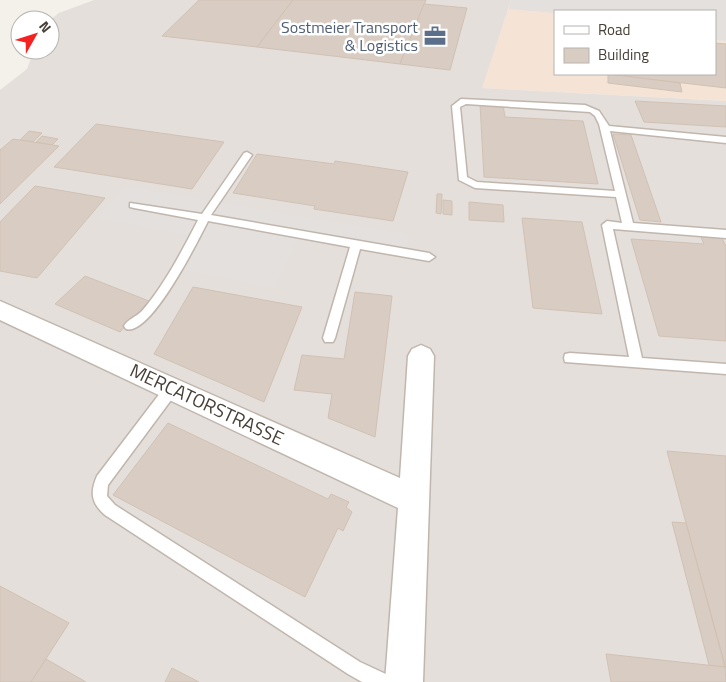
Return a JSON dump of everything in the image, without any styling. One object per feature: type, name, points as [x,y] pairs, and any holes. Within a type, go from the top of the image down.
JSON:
[{"type":"street","name":"MERCATORSTRASSE","points":[[0,310],[414,500]]},
{"type":"street","points":[[404,682],[420,356]]},
{"type":"lane","points":[[620,194],[476,185],[462,178],[456,106],[464,101],[586,108],[598,113],[602,117],[605,128],[628,226]]},
{"type":"lane","points":[[605,128],[726,140]]},
{"type":"lane","points":[[130,326],[145,315],[181,264],[204,217],[247,155]]},
{"type":"lane","points":[[134,205],[429,257]]},
{"type":"lane","points":[[637,363],[608,225],[726,234]]},
{"type":"lane","points":[[329,338],[356,244]]},
{"type":"lane","points":[[570,358],[726,369]]},
{"type":"lane","points":[[172,388],[102,481],[97,492],[99,500],[110,510],[354,668],[381,682]]},
{"type":"shaded area","points":[[94,0],[511,0],[482,88],[726,101],[726,682],[0,682],[0,90],[27,69],[30,60],[60,60],[60,13]]},
{"type":"shaded area","points":[[511,0],[726,0],[726,101],[481,88]]},
{"type":"shaded area","points":[[511,0],[726,0],[726,41],[716,40],[716,10],[554,10],[554,13],[509,9]]},
{"type":"shaded area","points":[[125,186],[409,235],[406,248],[302,230],[274,288],[181,269],[201,238],[98,218]]},
{"type":"building","points":[[199,0],[293,0],[257,47],[162,36]]},
{"type":"building","points":[[293,0],[426,0],[400,64],[257,47]]},
{"type":"building","name":"Sostmeier Transport & Logistics","points":[[424,4],[467,8],[450,70],[400,64]]},
{"type":"building","points":[[716,43],[726,44],[726,88],[614,75],[716,75]]},
{"type":"building","points":[[608,75],[616,75],[680,83],[682,92],[608,83]]},
{"type":"building","points":[[635,101],[726,106],[726,127],[644,122]]},
{"type":"building","points":[[480,104],[503,105],[505,117],[583,121],[598,184],[484,177]]},
{"type":"building","points":[[96,124],[224,142],[192,189],[54,167]]},
{"type":"building","points":[[29,131],[42,133],[33,142],[20,140]]},
{"type":"building","points":[[613,134],[631,135],[661,222],[640,220]]},
{"type":"building","points":[[42,136],[58,139],[52,145],[36,142]]},
{"type":"building","points":[[13,139],[59,146],[0,204],[0,150]]},
{"type":"building","points":[[257,154],[334,164],[335,161],[408,172],[393,221],[314,209],[315,206],[233,193]]},
{"type":"building","points":[[35,186],[105,198],[37,278],[0,271],[0,222]]},
{"type":"building","points":[[437,194],[442,194],[441,214],[436,213]]},
{"type":"building","points":[[443,200],[452,201],[452,215],[443,214]]},
{"type":"building","points":[[469,202],[503,205],[504,222],[469,220]]},
{"type":"building","points":[[522,218],[582,222],[602,314],[533,308]]},
{"type":"building","points":[[700,235],[721,237],[726,246],[726,341],[659,336],[631,239],[704,244]]},
{"type":"building","points":[[85,276],[149,301],[120,332],[55,304]]},
{"type":"building","points":[[193,287],[302,307],[264,402],[154,354]]},
{"type":"building","points":[[355,292],[392,296],[375,437],[328,418],[332,394],[294,390],[302,355],[344,359]]},
{"type":"building","points":[[168,423],[328,499],[331,494],[349,502],[346,507],[352,512],[343,531],[338,528],[305,597],[113,495]]},
{"type":"building","points":[[667,451],[726,456],[726,669],[686,523]]},
{"type":"building","points":[[672,522],[686,523],[725,667],[709,665]]},
{"type":"building","points":[[0,586],[69,623],[31,682],[0,682]]},
{"type":"building","points":[[606,654],[725,667],[726,682],[611,682]]},
{"type":"building","points":[[46,659],[86,682],[31,682]]},
{"type":"building","points":[[172,668],[199,682],[165,682]]},
{"type":"place","name":"Sostmeier Transport & Logistics","points":[[435,36]]}]
